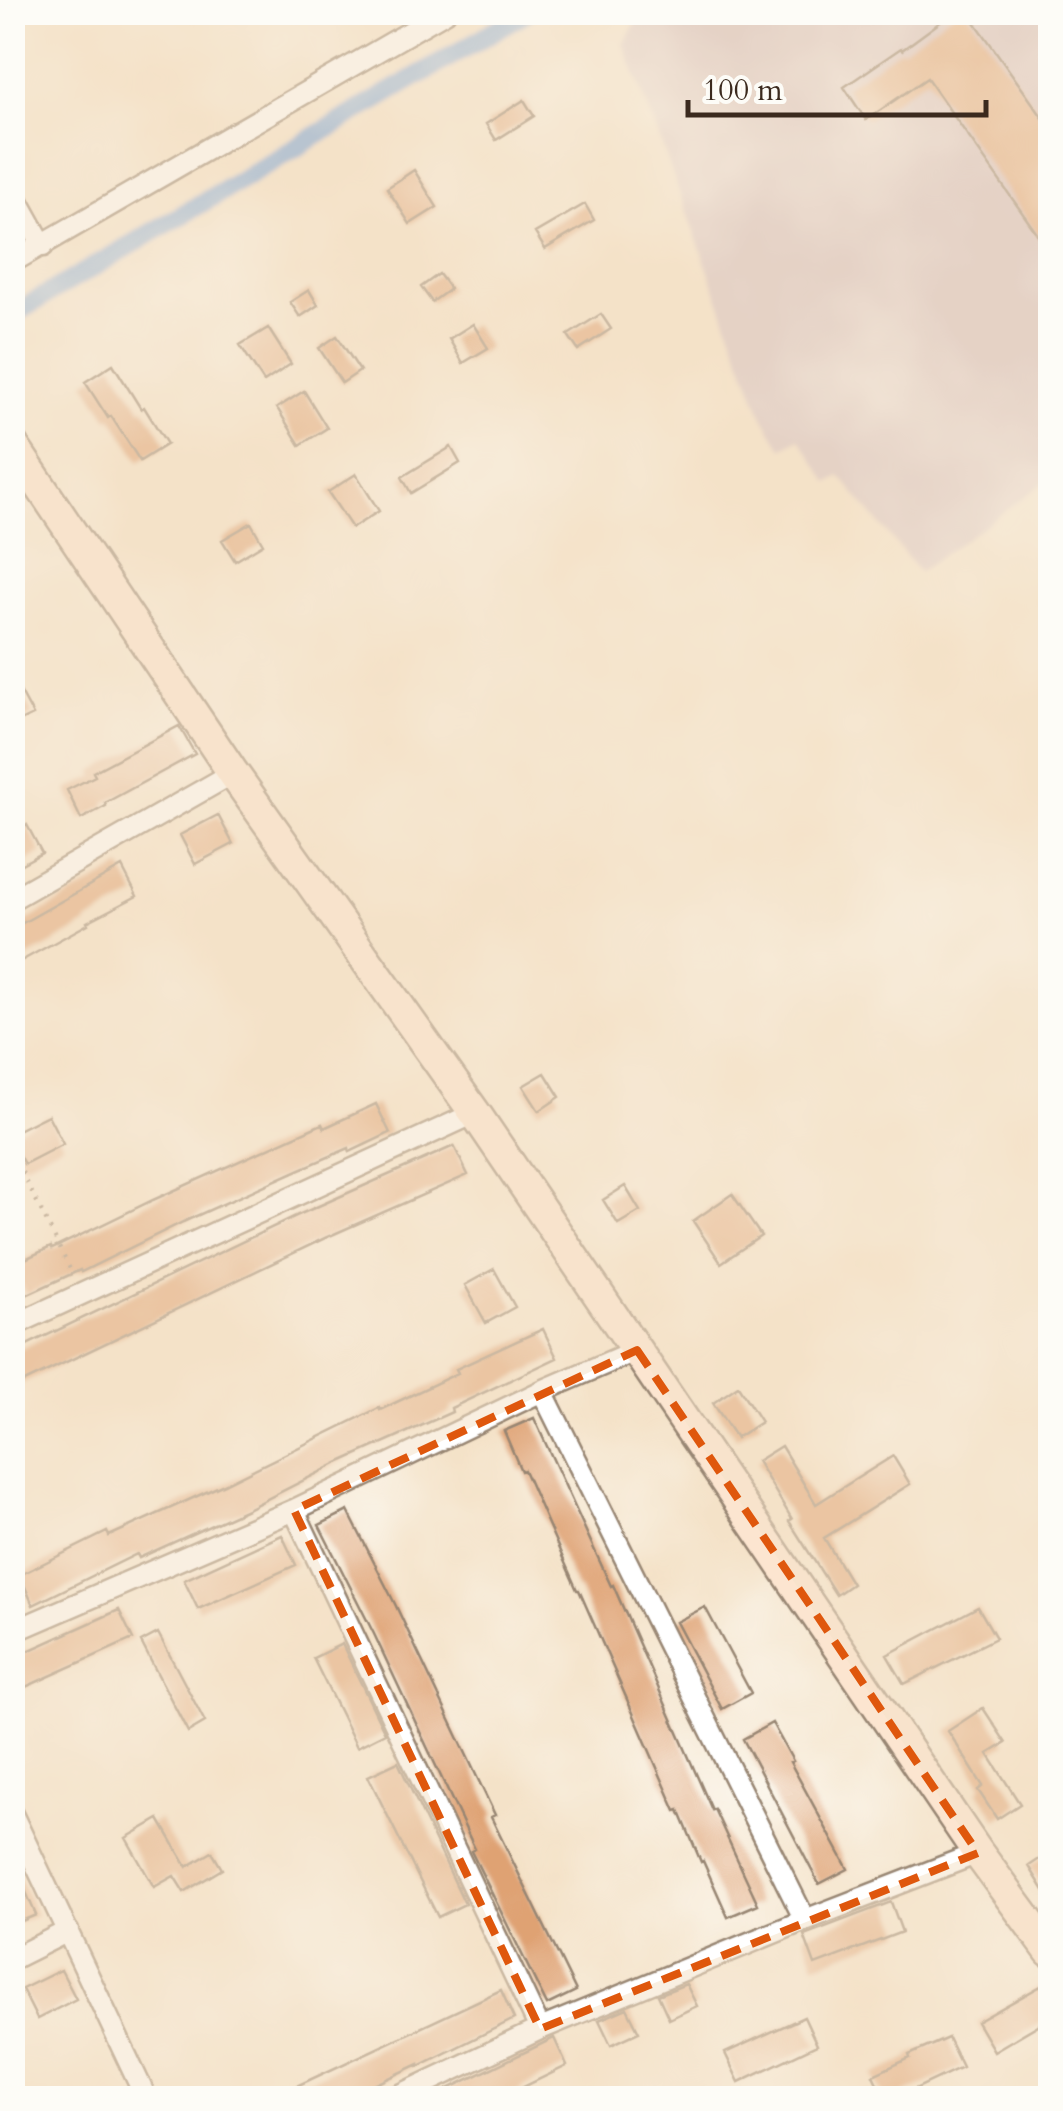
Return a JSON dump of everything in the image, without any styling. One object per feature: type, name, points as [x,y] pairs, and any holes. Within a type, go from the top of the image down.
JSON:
[{"type":"street","points":[[12,262],[445,12]]},
{"type":"street","points":[[12,190],[43,246]]},
{"type":"street","points":[[12,444],[234,773],[475,1113],[978,1853],[1050,1951]]},
{"type":"street","points":[[12,899],[234,773]]},
{"type":"street","points":[[12,1326],[475,1113]]},
{"type":"street","points":[[12,1632],[294,1510],[542,1391],[637,1350]]},
{"type":"street","points":[[542,1391],[805,1920]]},
{"type":"street","points":[[294,1510],[540,2029]]},
{"type":"street","points":[[12,1814],[146,2098]]},
{"type":"street","points":[[394,2098],[540,2029],[978,1853]]},
{"type":"street","points":[[12,1959],[68,1931]]},
{"type":"path","points":[[22,1172],[82,1294]]},
{"type":"highlighted area","points":[[637,1350],[978,1853],[540,2029],[294,1510]]},
{"type":"shaded area","points":[[653,13],[1050,13],[1050,479],[919,572],[840,476],[829,483],[799,438],[782,448],[763,417],[624,44],[636,22]]},
{"type":"building","points":[[954,12],[968,12],[1050,128],[1050,252],[927,78],[866,120],[844,87]]},
{"type":"building","points":[[524,100],[534,116],[496,140],[486,124]]},
{"type":"building","points":[[414,170],[437,207],[410,224],[387,188]]},
{"type":"building","points":[[585,204],[594,220],[545,249],[535,233]]},
{"type":"building","points":[[439,274],[450,289],[432,302],[421,287]]},
{"type":"building","points":[[309,290],[318,305],[300,317],[290,302]]},
{"type":"building","points":[[601,314],[611,329],[578,350],[568,335]]},
{"type":"building","points":[[473,324],[488,348],[463,363],[449,339]]},
{"type":"building","points":[[268,328],[291,364],[264,382],[240,345]]},
{"type":"building","points":[[337,336],[360,371],[342,383],[319,348]]},
{"type":"building","points":[[113,364],[167,444],[140,461],[85,382]]},
{"type":"building","points":[[304,391],[327,428],[300,445],[277,408]]},
{"type":"building","points":[[451,447],[460,463],[411,493],[402,477]]},
{"type":"building","points":[[356,474],[379,511],[352,528],[328,492]]},
{"type":"building","points":[[251,523],[263,544],[235,561],[222,540]]},
{"type":"building","points":[[12,676],[33,715],[12,725]]},
{"type":"building","points":[[179,726],[195,754],[81,819],[67,790]]},
{"type":"building","points":[[218,815],[233,844],[195,864],[180,835]]},
{"type":"building","points":[[27,825],[42,853],[12,869],[12,832]]},
{"type":"building","points":[[122,867],[137,896],[12,966],[12,929]]},
{"type":"building","points":[[545,1073],[560,1097],[539,1111],[523,1086]]},
{"type":"building","points":[[376,1104],[390,1133],[296,1171],[26,1295],[12,1265],[322,1124],[324,1128]]},
{"type":"building","points":[[48,1115],[63,1144],[24,1164],[12,1142],[12,1133]]},
{"type":"building","points":[[454,1146],[468,1175],[325,1238],[12,1388],[12,1352],[296,1216]]},
{"type":"building","points":[[625,1186],[640,1211],[618,1224],[603,1200]]},
{"type":"building","points":[[732,1194],[761,1236],[721,1263],[693,1221]]},
{"type":"building","points":[[494,1269],[515,1307],[486,1323],[465,1285]]},
{"type":"building","points":[[543,1329],[557,1358],[247,1509],[139,1558],[137,1554],[33,1605],[20,1575],[107,1532],[109,1536],[224,1484]]},
{"type":"building","points":[[738,1386],[761,1422],[736,1438],[713,1403]]},
{"type":"building","points":[[534,1418],[758,1904],[728,1917],[504,1431]]},
{"type":"building","points":[[781,1446],[816,1504],[893,1456],[910,1484],[824,1538],[852,1584],[836,1595],[757,1461]]},
{"type":"building","points":[[348,1511],[576,1991],[547,2005],[319,1525]]},
{"type":"building","points":[[282,1535],[296,1565],[198,1609],[184,1580]]},
{"type":"building","points":[[705,1607],[751,1693],[722,1709],[676,1622]]},
{"type":"building","points":[[978,1607],[996,1638],[904,1684],[887,1655]]},
{"type":"building","points":[[119,1610],[133,1639],[12,1693],[12,1658]]},
{"type":"building","points":[[158,1633],[205,1722],[188,1732],[141,1642]]},
{"type":"building","points":[[342,1644],[385,1733],[357,1747],[313,1658]]},
{"type":"building","points":[[983,1708],[1006,1743],[988,1754],[1020,1804],[997,1819],[978,1790],[983,1786],[948,1731]]},
{"type":"building","points":[[772,1723],[848,1869],[819,1884],[743,1739]]},
{"type":"building","points":[[398,1762],[465,1904],[438,1917],[368,1776]]},
{"type":"building","points":[[159,1819],[187,1867],[212,1852],[222,1869],[184,1892],[174,1876],[154,1887],[126,1838]]},
{"type":"building","points":[[1050,1852],[1050,1900],[1029,1866]]},
{"type":"building","points":[[12,1860],[36,1915],[12,1925]]},
{"type":"building","points":[[891,1902],[902,1932],[815,1965],[804,1935]]},
{"type":"building","points":[[61,1970],[76,1999],[37,2019],[22,1989]]},
{"type":"building","points":[[686,1984],[697,2006],[669,2019],[658,1995]]},
{"type":"building","points":[[1041,1986],[1050,2003],[1050,2018],[994,2051],[977,2022]]},
{"type":"building","points":[[501,1990],[514,2019],[419,2066],[346,2098],[271,2098]]},
{"type":"building","points":[[627,2008],[639,2032],[611,2045],[599,2020]]},
{"type":"building","points":[[804,2017],[817,2045],[739,2082],[725,2053]]},
{"type":"building","points":[[554,2038],[567,2066],[522,2090],[505,2098],[430,2098]]},
{"type":"building","points":[[948,2038],[962,2067],[896,2098],[884,2098],[873,2075]]},
{"type":"waterway","points":[[12,315],[526,12]]}]
